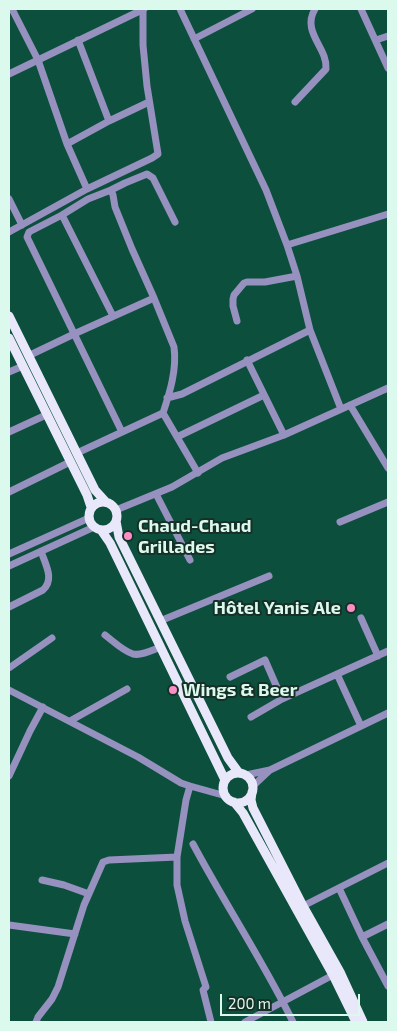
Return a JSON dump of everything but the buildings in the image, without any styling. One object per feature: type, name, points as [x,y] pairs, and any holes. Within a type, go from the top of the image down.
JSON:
[{"type":"main road","points":[[9,316],[95,490],[104,501]]},
{"type":"main road","points":[[9,338],[87,495],[91,507]]},
{"type":"main road","points":[[225,780],[110,543],[90,523],[88,513],[97,502],[104,501],[112,504],[116,510],[119,538],[228,758],[250,780],[253,808],[303,906],[340,972],[363,1022]]},
{"type":"main road","points":[[97,529],[110,528],[116,521]]},
{"type":"main road","points":[[242,774],[231,775],[225,780],[223,788],[226,796],[244,813],[333,975],[356,1022]]},
{"type":"main road","points":[[234,802],[244,801],[248,798],[252,789]]},
{"type":"street","points":[[12,9],[38,60],[67,144],[87,189]]},
{"type":"street","points":[[9,74],[144,9],[142,45],[158,154],[87,189],[9,232]]},
{"type":"street","points":[[180,9],[266,190],[297,276],[310,330],[341,409]]},
{"type":"street","points":[[194,39],[252,9]]},
{"type":"street","points":[[295,102],[326,69],[312,30],[310,18],[315,9]]},
{"type":"street","points":[[361,9],[388,68]]},
{"type":"street","points":[[376,40],[388,36]]},
{"type":"street","points":[[78,40],[109,122]]},
{"type":"street","points":[[67,144],[149,102]]},
{"type":"street","points":[[122,432],[27,237],[29,232],[88,199],[147,174],[153,178],[174,222]]},
{"type":"street","points":[[77,452],[162,412],[168,398],[174,372],[174,347],[132,250],[111,190]]},
{"type":"street","points":[[9,199],[22,225]]},
{"type":"street","points":[[287,245],[388,214]]},
{"type":"street","points":[[62,215],[113,316]]},
{"type":"street","points":[[237,320],[233,299],[244,283],[265,282],[297,276]]},
{"type":"street","points":[[28,356],[154,298]]},
{"type":"street","points":[[168,398],[182,394],[310,330]]},
{"type":"street","points":[[247,360],[284,435]]},
{"type":"street","points":[[9,372],[23,366]]},
{"type":"street","points":[[116,510],[156,494],[198,473],[222,458],[284,435],[388,388]]},
{"type":"street","points":[[177,437],[264,395]]},
{"type":"street","points":[[350,405],[388,468]]},
{"type":"street","points":[[162,412],[198,473]]},
{"type":"street","points":[[9,432],[46,415]]},
{"type":"street","points":[[9,492],[70,462]]},
{"type":"street","points":[[156,494],[190,560]]},
{"type":"street","points":[[340,522],[388,502]]},
{"type":"street","points":[[9,554],[88,518]]},
{"type":"street","points":[[9,566],[97,529]]},
{"type":"street","points":[[9,607],[46,588],[49,575],[41,551]]},
{"type":"street","points":[[160,621],[269,576]]},
{"type":"street","points":[[361,618],[378,656]]},
{"type":"street","points":[[105,635],[122,648],[134,654],[161,647]]},
{"type":"street","points":[[9,668],[52,638]]},
{"type":"street","points":[[251,717],[282,699],[388,651]]},
{"type":"street","points":[[230,677],[265,660],[282,699]]},
{"type":"street","points":[[338,674],[361,726]]},
{"type":"street","points":[[70,721],[127,689]]},
{"type":"street","points":[[9,690],[138,757],[181,783],[226,796]]},
{"type":"street","points":[[9,776],[42,707]]},
{"type":"street","points":[[242,774],[270,770],[388,713]]},
{"type":"street","points":[[252,789],[270,770]]},
{"type":"street","points":[[190,786],[177,857],[177,885],[185,921],[206,987],[203,990],[210,1022]]},
{"type":"street","points":[[193,844],[258,956],[293,1022]]},
{"type":"street","points":[[36,1022],[58,987],[74,934],[104,860],[177,857]]},
{"type":"street","points":[[303,906],[388,863]]},
{"type":"street","points":[[42,880],[89,894]]},
{"type":"street","points":[[339,888],[388,986]]},
{"type":"street","points":[[362,937],[388,924]]},
{"type":"street","points":[[9,925],[74,934]]},
{"type":"street","points":[[245,1022],[333,975]]},
{"type":"place","name":"Chaud-Chaud Grillades","points":[[128,536]]},
{"type":"place","name":"Hôtel Yanis Ale","points":[[351,608]]},
{"type":"place","name":"Wings & Beer","points":[[173,690]]}]
